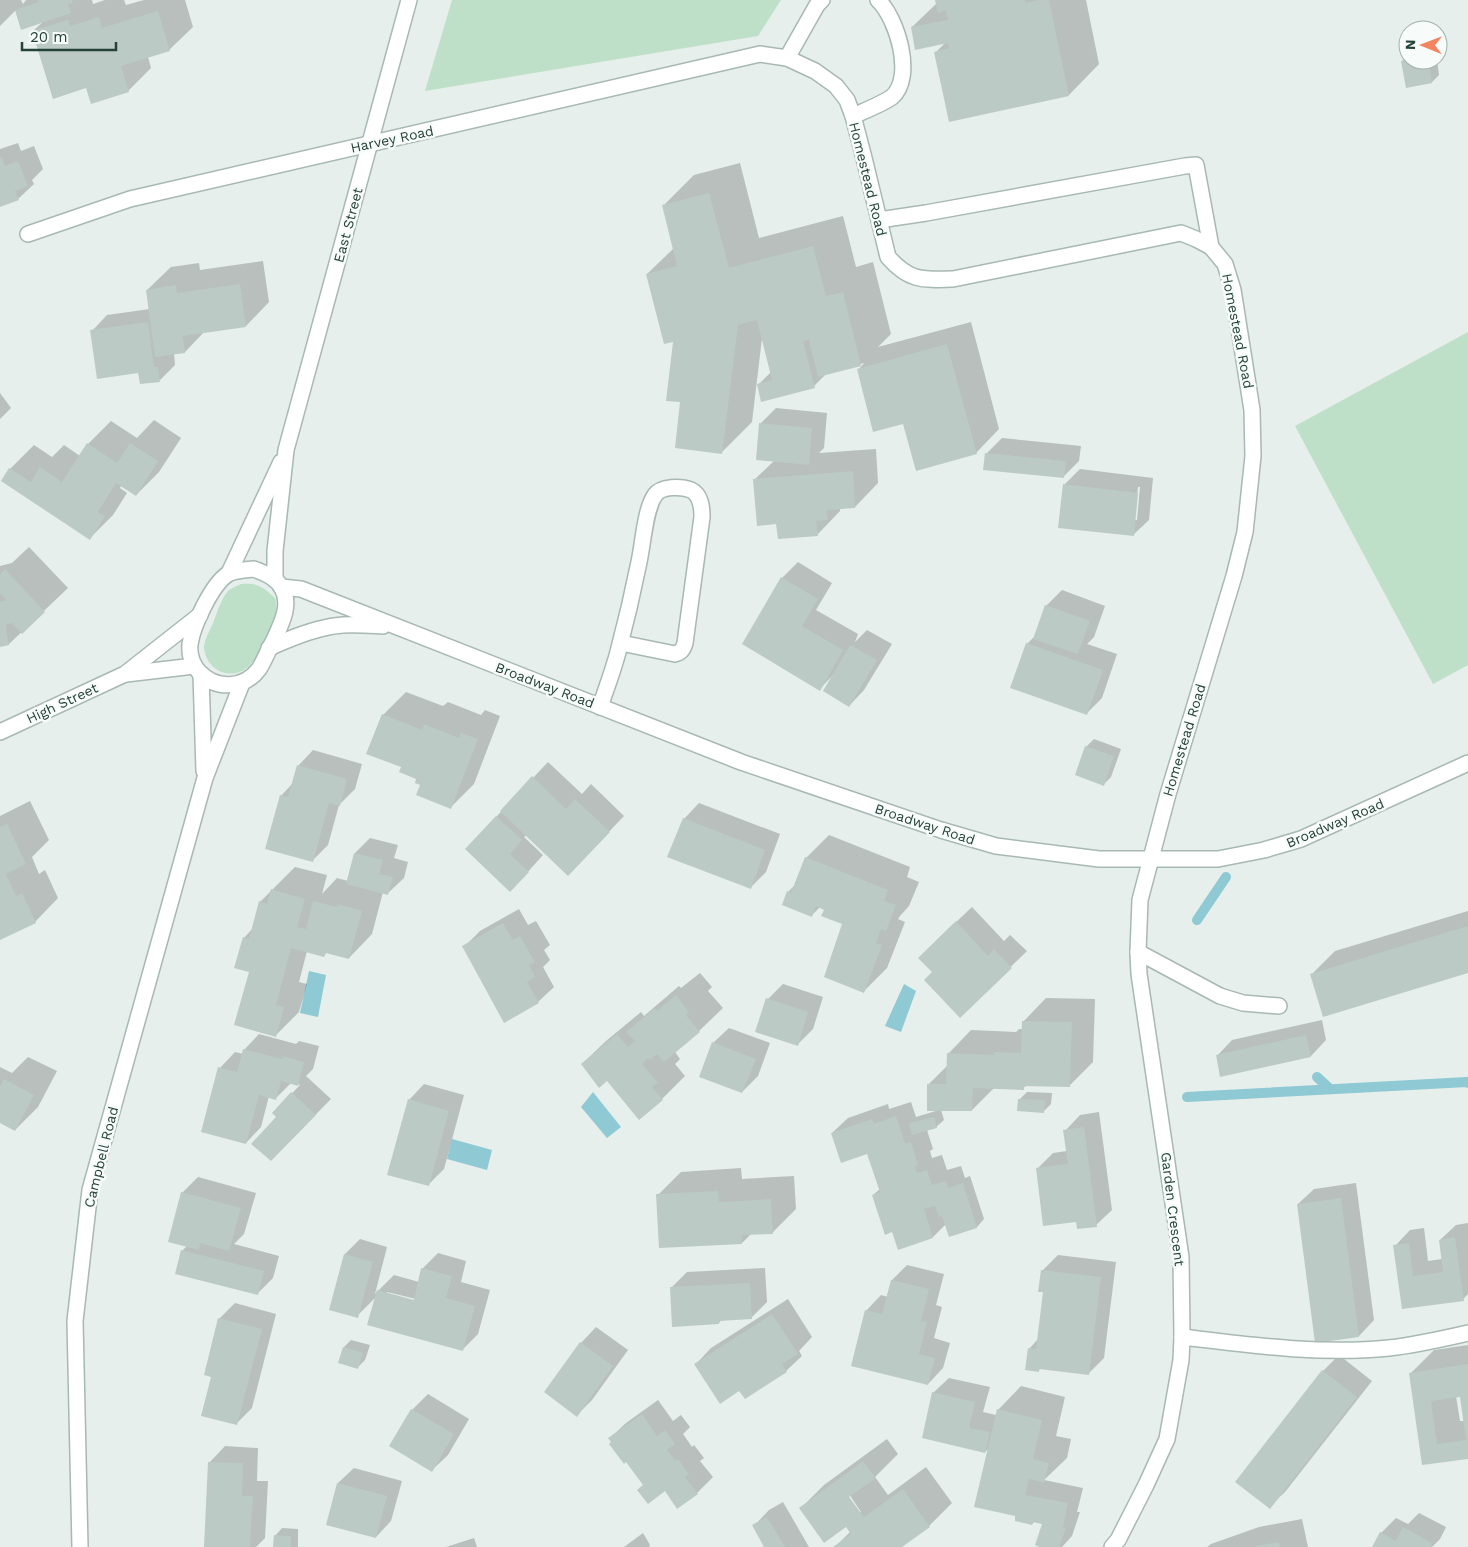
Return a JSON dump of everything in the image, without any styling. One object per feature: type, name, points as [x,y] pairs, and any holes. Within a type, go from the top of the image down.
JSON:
[{"type":"street","name":"East Street","points":[[278,584],[275,551],[286,450],[409,0]]},
{"type":"street","points":[[787,58],[822,0]]},
{"type":"street","points":[[853,116],[892,97],[900,87],[902,52],[897,31],[884,6],[878,0]]},
{"type":"street","name":"Harvey Road","points":[[28,234],[130,199],[760,54]]},
{"type":"street","name":"Homestead Road","points":[[760,54],[787,58],[815,71],[836,86],[847,100],[853,116],[888,257],[899,270],[911,276],[926,280],[953,279],[1181,233],[1196,238],[1211,247],[1225,264],[1232,290],[1252,410],[1253,456],[1246,532],[1150,859]]},
{"type":"street","points":[[879,220],[1185,166],[1196,166],[1211,247]]},
{"type":"street","name":"East Street","points":[[229,573],[286,450]]},
{"type":"street","points":[[600,707],[621,643],[643,546],[650,505],[656,493],[661,490],[668,488],[688,489],[696,494],[700,501],[702,517],[683,649],[675,654],[621,643]]},
{"type":"street","points":[[254,569],[266,573],[278,584],[285,602],[285,616],[259,669],[242,683],[230,685],[218,684],[209,680],[198,670],[190,654],[190,643],[201,614],[215,587],[229,573],[254,569]]},
{"type":"street","name":"Broadway Road","points":[[278,584],[301,589],[742,762],[941,830],[996,846],[1099,859],[1218,859],[1264,850],[1292,842],[1468,763]]},
{"type":"street","name":"High Street","points":[[0,732],[125,674],[201,614]]},
{"type":"street","name":"Broadway Road","points":[[270,648],[295,637],[324,628],[351,624],[395,627]]},
{"type":"street","name":"High Street","points":[[125,674],[198,670]]},
{"type":"street","name":"Campbell Road","points":[[198,670],[205,778]]},
{"type":"street","name":"Campbell Road","points":[[80,1547],[74,1321],[90,1190],[205,778],[242,683]]},
{"type":"street","name":"Garden Crescent","points":[[1112,1547],[1118,1540],[1167,1439],[1182,1337],[1181,1258],[1139,974],[1140,900],[1150,859]]},
{"type":"street","points":[[1138,952],[1220,996],[1244,1003],[1279,1006]]},
{"type":"street","points":[[1182,1337],[1263,1346],[1354,1349],[1387,1348],[1468,1333]]},
{"type":"green space","points":[[452,0],[781,0],[758,36],[425,91]]},
{"type":"green space","points":[[1468,332],[1468,665],[1433,684],[1295,426]]},
{"type":"green space","points":[[241,584],[257,585],[267,591],[275,598],[276,614],[263,645],[254,660],[244,670],[230,674],[224,673],[213,666],[206,655],[204,645],[223,598],[229,590]]},
{"type":"water","points":[[309,971],[326,975],[318,1017],[300,1013]]},
{"type":"water","points":[[904,984],[916,991],[901,1032],[885,1026]]},
{"type":"water","points":[[593,1092],[621,1127],[607,1138],[581,1107]]},
{"type":"water","points":[[452,1139],[492,1150],[487,1170],[447,1159]]},
{"type":"building","points":[[38,0],[72,0],[73,3],[68,4],[71,13],[21,30],[15,10],[39,2]]},
{"type":"building","points":[[935,0],[1025,0],[1026,3],[1049,0],[1069,96],[949,122],[934,52],[949,48],[948,43],[915,50],[911,27],[948,20],[946,10],[938,13]]},
{"type":"building","points":[[158,11],[170,51],[121,66],[129,92],[91,104],[86,88],[53,99],[32,31],[68,20],[70,26],[99,17],[102,28]]},
{"type":"building","points":[[1403,70],[1430,70],[1432,83],[1406,88]]},
{"type":"building","points":[[2,157],[5,166],[18,161],[28,186],[15,191],[19,200],[0,207],[0,158]]},
{"type":"building","points":[[709,193],[729,268],[813,246],[826,296],[843,292],[861,366],[818,377],[809,340],[803,341],[815,388],[761,402],[757,384],[772,380],[757,320],[738,325],[722,454],[675,448],[680,402],[666,401],[673,342],[664,344],[646,274],[677,266],[662,205]]},
{"type":"building","points":[[240,284],[246,327],[183,336],[185,353],[155,357],[146,290],[176,285],[177,293]]},
{"type":"building","points":[[148,322],[154,367],[158,367],[160,382],[140,384],[138,373],[97,379],[90,330]]},
{"type":"building","points":[[947,344],[977,454],[916,471],[903,424],[873,432],[857,369]]},
{"type":"building","points":[[759,423],[812,428],[809,465],[756,460]]},
{"type":"building","points":[[87,443],[117,463],[130,443],[158,461],[136,496],[116,483],[98,512],[105,516],[90,540],[1,481],[9,468],[31,482],[40,467],[62,482]]},
{"type":"building","points":[[985,453],[1066,461],[1064,478],[983,470]]},
{"type":"building","points":[[853,471],[855,508],[827,510],[828,520],[816,521],[818,536],[778,539],[776,524],[757,526],[753,479]]},
{"type":"building","points":[[1063,484],[1138,493],[1134,536],[1058,528]]},
{"type":"building","points":[[5,569],[45,612],[22,634],[12,623],[5,625],[9,645],[0,647],[0,602],[7,600],[0,593],[0,574]]},
{"type":"building","points":[[781,577],[818,599],[802,626],[843,650],[820,691],[742,644]]},
{"type":"building","points":[[1045,605],[1090,621],[1078,654],[1033,639]]},
{"type":"building","points":[[1026,643],[1103,670],[1087,715],[1010,688]]},
{"type":"building","points":[[850,645],[877,660],[849,707],[823,691]]},
{"type":"building","points":[[382,714],[422,730],[424,724],[459,738],[461,733],[478,739],[451,809],[416,795],[420,785],[415,783],[416,779],[399,772],[401,767],[366,754]]},
{"type":"building","points":[[1085,746],[1114,756],[1104,786],[1075,775]]},
{"type":"building","points":[[297,765],[347,779],[340,806],[329,803],[313,862],[265,849],[280,795],[288,797]]},
{"type":"building","points":[[532,776],[566,809],[575,799],[610,832],[568,876],[500,811]]},
{"type":"building","points":[[496,816],[522,840],[510,854],[529,872],[510,892],[465,849]]},
{"type":"building","points":[[683,818],[765,850],[751,889],[667,857]]},
{"type":"building","points":[[7,824],[26,864],[6,874],[16,896],[22,893],[36,923],[0,940],[0,827]]},
{"type":"building","points":[[354,853],[383,860],[379,874],[393,877],[388,895],[346,884]]},
{"type":"building","points":[[805,857],[888,890],[884,901],[896,905],[886,931],[881,929],[876,943],[882,945],[864,993],[824,977],[842,924],[821,916],[824,910],[816,906],[812,917],[782,905],[787,891],[791,893]]},
{"type":"building","points":[[271,889],[305,899],[297,927],[306,929],[313,901],[337,907],[338,904],[362,911],[349,959],[326,953],[324,957],[291,948],[276,1005],[284,1007],[276,1037],[234,1025],[249,972],[234,968],[243,937],[249,939],[259,901],[267,904]]},
{"type":"building","points":[[956,921],[988,956],[994,949],[1012,968],[960,1018],[924,980],[932,972],[918,958]]},
{"type":"building","points":[[503,923],[513,940],[520,936],[535,962],[529,965],[535,977],[527,982],[539,1003],[504,1023],[462,946]]},
{"type":"building","points":[[1468,926],[1468,973],[1323,1017],[1310,974]]},
{"type":"building","points":[[676,995],[689,1012],[686,1015],[700,1032],[664,1062],[657,1054],[650,1060],[648,1058],[642,1064],[658,1083],[652,1087],[663,1100],[639,1120],[607,1081],[599,1088],[581,1064],[617,1034],[628,1047],[635,1041],[626,1032],[655,1008],[657,1011]]},
{"type":"building","points":[[766,998],[808,1012],[798,1046],[755,1032]]},
{"type":"building","points":[[1022,1021],[1072,1022],[1070,1087],[1024,1086],[1024,1090],[973,1088],[972,1111],[927,1111],[927,1084],[946,1084],[947,1053],[994,1055],[994,1052],[1021,1053]]},
{"type":"building","points":[[1306,1035],[1311,1057],[1220,1077],[1216,1055]]},
{"type":"building","points":[[712,1042],[756,1059],[742,1093],[699,1077]]},
{"type":"building","points":[[243,1049],[282,1059],[283,1056],[304,1062],[298,1086],[281,1081],[276,1100],[259,1095],[246,1144],[201,1132],[218,1067],[237,1072]]},
{"type":"building","points":[[4,1079],[34,1095],[15,1131],[0,1123],[0,1087]]},
{"type":"building","points":[[291,1092],[316,1115],[271,1161],[251,1144],[276,1117],[272,1113]]},
{"type":"building","points":[[408,1099],[449,1111],[429,1186],[387,1175]]},
{"type":"building","points":[[1018,1099],[1045,1100],[1044,1113],[1017,1111]]},
{"type":"building","points":[[896,1116],[905,1144],[911,1142],[918,1165],[915,1167],[917,1173],[927,1170],[932,1185],[946,1181],[948,1188],[963,1183],[977,1228],[949,1237],[942,1216],[939,1217],[935,1206],[924,1209],[933,1238],[898,1250],[892,1232],[885,1235],[872,1195],[880,1192],[867,1154],[841,1163],[831,1133],[872,1119],[874,1124]]},
{"type":"building","points":[[934,1117],[937,1128],[912,1135],[909,1123]]},
{"type":"building","points":[[1084,1127],[1097,1227],[1077,1229],[1076,1222],[1043,1226],[1036,1168],[1068,1164],[1063,1130]]},
{"type":"building","points":[[718,1191],[719,1202],[771,1199],[773,1234],[742,1235],[742,1244],[659,1248],[656,1194]]},
{"type":"building","points":[[181,1192],[241,1208],[229,1251],[200,1243],[199,1250],[168,1242]]},
{"type":"building","points":[[1341,1198],[1359,1337],[1315,1343],[1297,1204]]},
{"type":"building","points":[[1455,1237],[1464,1301],[1402,1309],[1393,1245],[1409,1243],[1413,1276],[1443,1272],[1439,1240]]},
{"type":"building","points":[[181,1250],[264,1271],[258,1295],[175,1274]]},
{"type":"building","points":[[344,1254],[373,1262],[358,1318],[329,1310]]},
{"type":"building","points":[[421,1268],[452,1276],[446,1298],[475,1306],[463,1351],[367,1325],[377,1290],[414,1300]]},
{"type":"building","points":[[1041,1270],[1101,1277],[1089,1375],[1039,1369],[1039,1372],[1025,1370],[1028,1348],[1036,1349],[1043,1292],[1038,1292]]},
{"type":"building","points":[[891,1280],[929,1289],[921,1321],[927,1322],[919,1354],[935,1358],[928,1385],[851,1366],[865,1310],[882,1314]]},
{"type":"building","points":[[750,1283],[752,1319],[719,1321],[719,1324],[672,1327],[670,1287]]},
{"type":"building","points":[[772,1314],[798,1354],[782,1364],[787,1372],[745,1399],[739,1391],[720,1404],[694,1364]]},
{"type":"building","points":[[218,1318],[262,1329],[237,1425],[201,1416],[211,1377],[204,1375]]},
{"type":"building","points":[[580,1342],[613,1366],[577,1417],[544,1392]]},
{"type":"building","points":[[343,1347],[363,1353],[358,1369],[338,1363]]},
{"type":"building","points":[[1468,1364],[1468,1459],[1422,1465],[1409,1373]],"holes":[[[1460,1397],[1466,1440],[1437,1444],[1431,1401]]]},
{"type":"building","points":[[1322,1370],[1357,1397],[1270,1509],[1235,1482]]},
{"type":"building","points":[[932,1392],[975,1402],[969,1428],[990,1432],[985,1453],[922,1438]]},
{"type":"building","points":[[411,1409],[454,1434],[432,1472],[389,1446]]},
{"type":"building","points":[[997,1409],[1042,1420],[1033,1459],[1049,1463],[1044,1483],[1029,1479],[1025,1495],[1068,1503],[1063,1527],[1066,1528],[1059,1547],[1039,1547],[1035,1545],[1042,1524],[1033,1522],[1032,1525],[1015,1521],[1015,1516],[974,1507]]},
{"type":"building","points":[[642,1414],[657,1436],[665,1430],[675,1444],[667,1450],[676,1461],[678,1459],[689,1474],[685,1477],[698,1494],[677,1509],[665,1491],[648,1504],[637,1490],[643,1485],[626,1462],[624,1464],[609,1444],[611,1442],[608,1438]]},
{"type":"building","points":[[863,1461],[876,1478],[849,1497],[864,1517],[903,1489],[930,1527],[902,1547],[833,1547],[851,1534],[846,1527],[824,1543],[799,1508]]},
{"type":"building","points":[[208,1462],[243,1463],[242,1496],[253,1496],[250,1547],[204,1547]]},
{"type":"building","points":[[337,1483],[387,1496],[376,1538],[326,1525]]},
{"type":"building","points":[[767,1517],[785,1547],[764,1547],[752,1525]]},
{"type":"building","points":[[1403,1527],[1432,1543],[1430,1547],[1372,1547],[1380,1532],[1396,1541]]},
{"type":"building","points":[[274,1535],[291,1536],[291,1547],[273,1547]]},
{"type":"building","points":[[1279,1542],[1280,1547],[1256,1547],[1256,1546]]},
{"type":"waterway","points":[[1197,920],[1226,877]]},
{"type":"waterway","points":[[1317,1077],[1330,1089]]},
{"type":"waterway","points":[[1187,1097],[1468,1083]]}]
